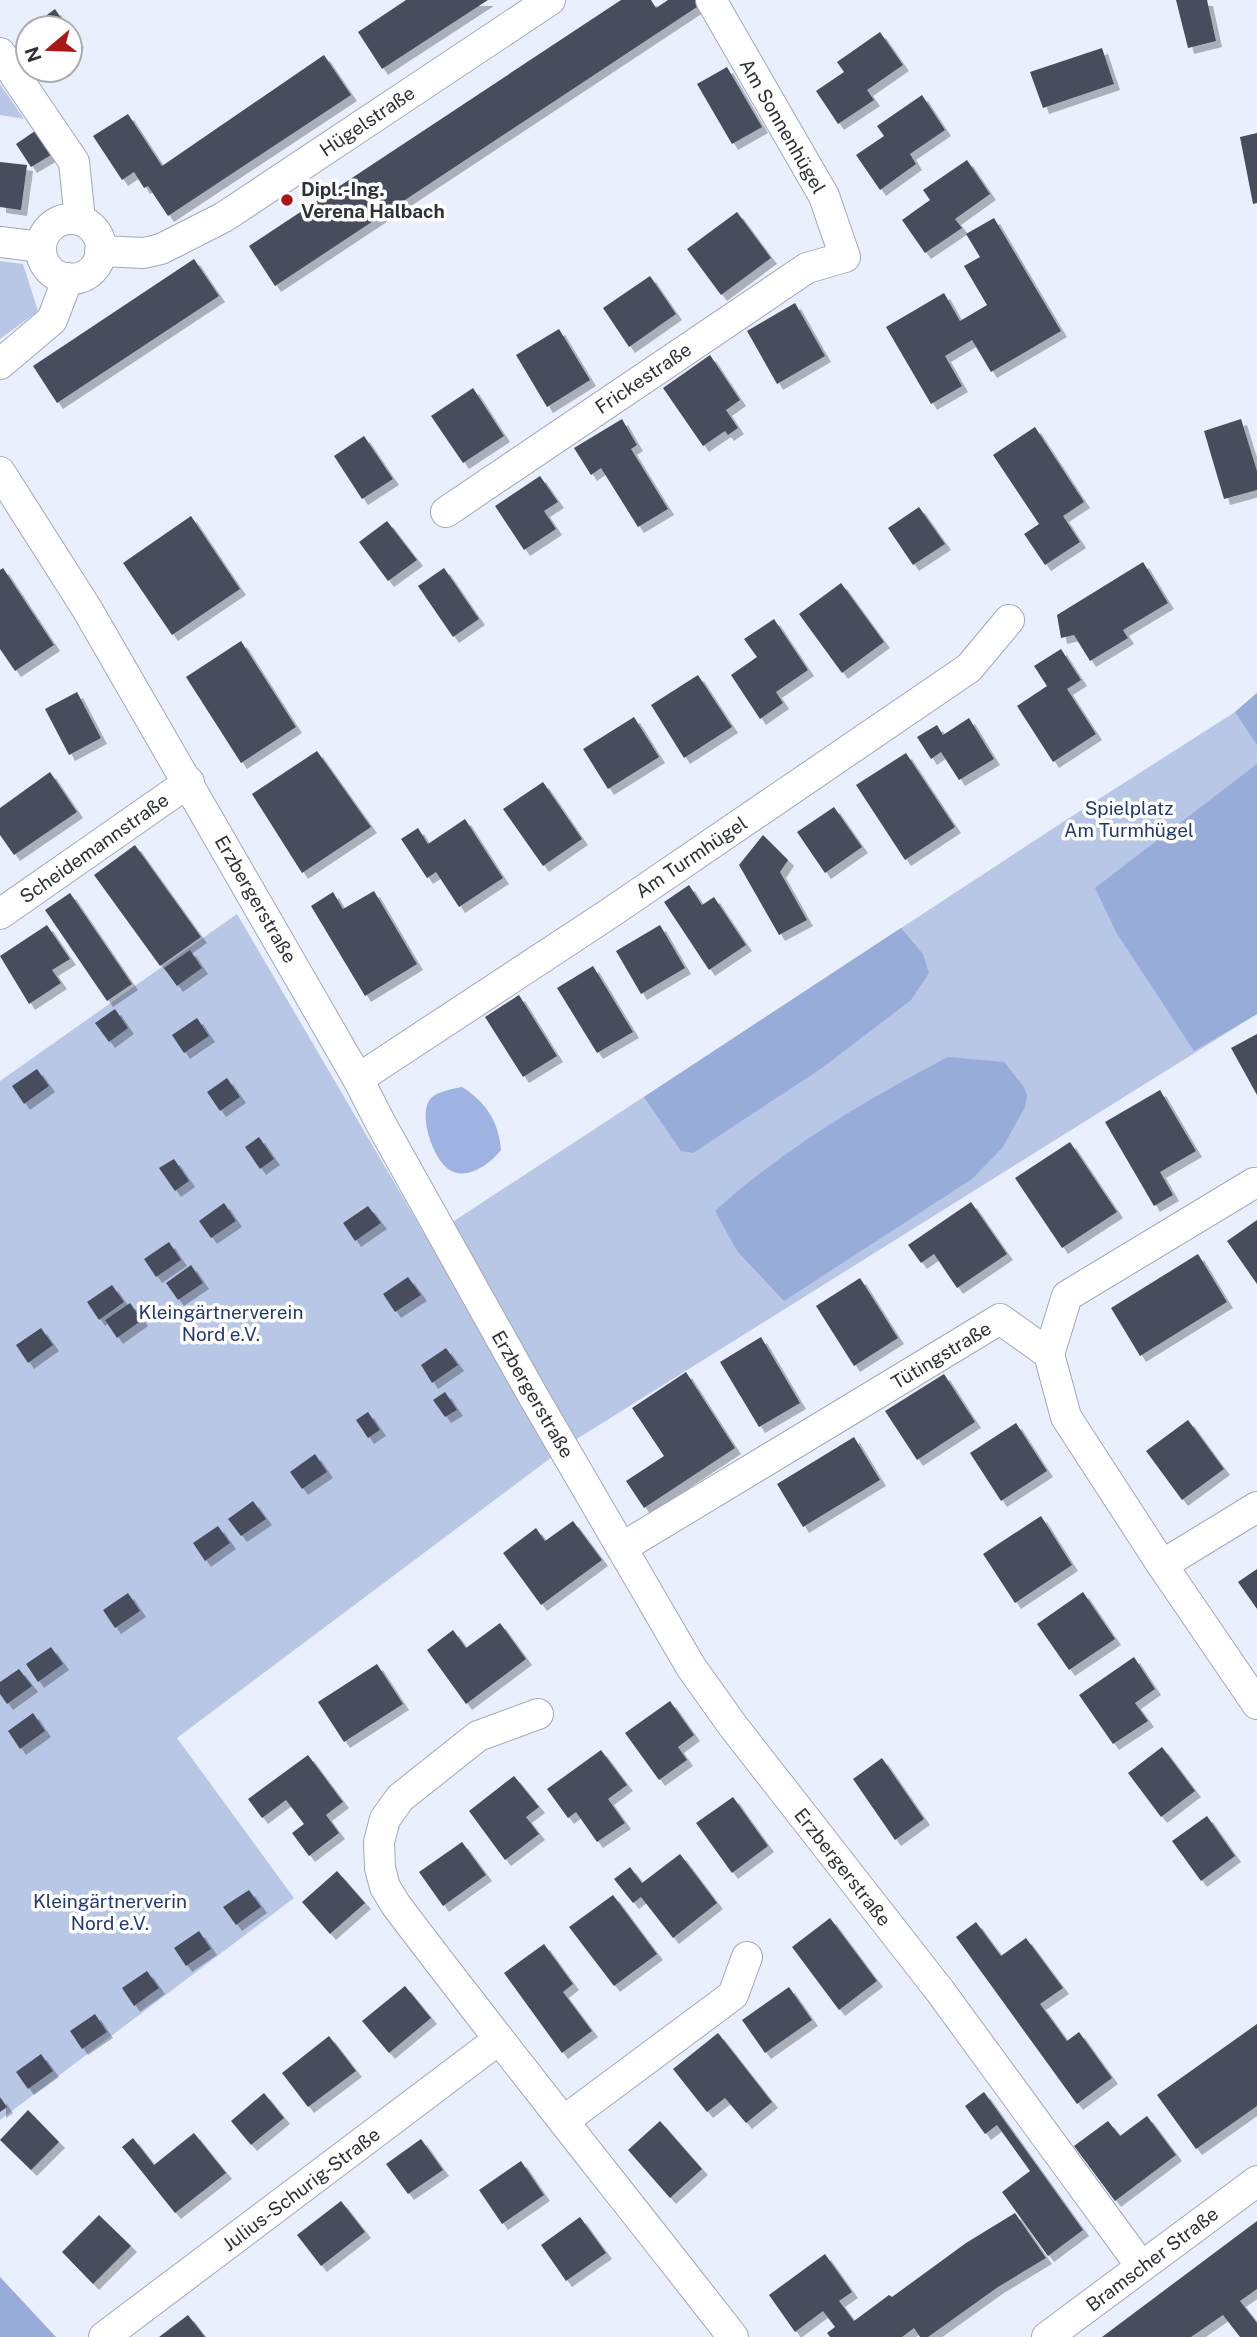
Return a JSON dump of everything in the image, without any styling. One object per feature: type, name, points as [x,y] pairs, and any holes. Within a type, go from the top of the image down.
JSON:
[{"type":"street","name":"Hügelstraße","points":[[100,251],[144,253],[161,249],[224,216],[550,0]]},
{"type":"street","name":"Am Sonnenhügel","points":[[711,0],[824,196],[845,257]]},
{"type":"street","points":[[0,53],[74,162],[80,220]]},
{"type":"street","points":[[71,219],[80,220],[93,229],[100,251],[93,268],[86,274],[68,278],[59,276],[45,264],[41,247],[47,230],[54,224],[71,219]]},
{"type":"street","points":[[0,242],[41,247]]},
{"type":"street","name":"Frickestraße","points":[[446,512],[807,268],[845,257]]},
{"type":"street","points":[[0,364],[52,320],[68,278]]},
{"type":"street","name":"Erzbergerstraße","points":[[0,472],[87,609],[189,782],[358,1079],[532,1394],[691,1667],[733,1726],[940,1991],[1141,2266]]},
{"type":"street","name":"Am Turmhügel","points":[[358,1079],[610,913],[969,668],[1009,620]]},
{"type":"street","name":"Scheidemannstraße","points":[[0,914],[189,782]]},
{"type":"street","points":[[1254,1183],[1067,1296],[1049,1354],[1066,1417],[1162,1566],[1257,1704]]},
{"type":"street","name":"Tütingstraße","points":[[623,1547],[1000,1319],[1049,1354]]},
{"type":"street","points":[[1162,1566],[1257,1507]]},
{"type":"street","points":[[538,1714],[478,1736],[400,1798],[385,1819],[379,1842],[380,1868],[385,1887],[498,2040],[565,2120],[733,2337]]},
{"type":"street","points":[[565,2120],[733,1995],[747,1957]]},
{"type":"street","name":"Julius-Schurig-Straße","points":[[104,2337],[498,2040]]},
{"type":"street","name":"Bramscher Straße","points":[[1047,2337],[1257,2181]]},
{"type":"green space","points":[[0,84],[24,119],[0,115]]},
{"type":"green space","points":[[0,261],[23,264],[38,311],[0,339]]},
{"type":"green space","points":[[1257,693],[1257,1014],[572,1442],[177,1738],[294,1898],[0,2120],[0,1081],[237,914],[511,1382],[533,1365],[451,1223],[1235,712]]},
{"type":"shaded area","points":[[1257,693],[1257,745],[1235,712]]},
{"type":"shaded area","points":[[1257,764],[1257,1014],[1194,1051],[1116,932],[1095,888]]},
{"type":"shaded area","points":[[901,928],[923,954],[929,973],[911,1000],[822,1068],[693,1153],[681,1151],[644,1097]]},
{"type":"shaded area","points":[[948,1057],[1004,1062],[1024,1087],[1027,1096],[1025,1107],[1003,1147],[972,1179],[784,1301],[737,1251],[715,1211],[769,1166],[827,1126]]},
{"type":"shaded area","points":[[462,1087],[478,1099],[490,1114],[501,1150],[484,1166],[462,1173],[448,1169],[437,1155],[426,1124],[426,1114],[431,1098]]},
{"type":"shaded area","points":[[0,2277],[56,2337],[0,2337]]},
{"type":"building","points":[[406,0],[488,0],[382,69],[358,32]]},
{"type":"building","points":[[621,0],[651,0],[656,8],[668,0],[697,0],[700,5],[275,286],[249,246]]},
{"type":"building","points":[[1176,0],[1207,0],[1216,41],[1188,48]]},
{"type":"building","points":[[880,32],[903,65],[867,90],[874,100],[838,124],[816,91],[844,72],[837,62]]},
{"type":"building","points":[[1102,48],[1114,84],[1043,108],[1030,72]]},
{"type":"building","points":[[324,55],[351,95],[168,216],[148,186],[144,188],[134,172],[122,180],[93,136],[128,114],[162,166]]},
{"type":"building","points":[[727,67],[762,127],[732,144],[697,84]]},
{"type":"building","points":[[922,95],[945,130],[910,154],[916,164],[880,190],[856,155],[884,136],[877,126]]},
{"type":"building","points":[[35,131],[51,155],[31,167],[16,144]]},
{"type":"building","points":[[1257,133],[1257,203],[1253,204],[1240,137]]},
{"type":"building","points":[[967,160],[990,194],[955,219],[962,228],[925,253],[902,220],[930,200],[923,190]]},
{"type":"building","points":[[0,162],[27,165],[21,210],[0,207]]},
{"type":"building","points":[[737,212],[771,258],[721,295],[687,249]]},
{"type":"building","points":[[994,218],[1061,331],[991,372],[972,340],[945,356],[962,386],[931,404],[886,327],[944,293],[960,321],[987,305],[964,266],[980,257],[966,234]]},
{"type":"building","points":[[194,259],[219,296],[57,403],[33,366]]},
{"type":"building","points":[[650,276],[676,314],[629,347],[603,308]]},
{"type":"building","points":[[795,303],[825,356],[777,384],[747,331]]},
{"type":"building","points":[[559,329],[590,380],[547,407],[516,355]]},
{"type":"building","points":[[710,355],[740,400],[726,410],[738,428],[728,435],[725,431],[703,446],[663,388]]},
{"type":"building","points":[[473,388],[504,436],[463,463],[431,416]]},
{"type":"building","points":[[622,419],[637,445],[631,449],[668,509],[638,527],[601,468],[591,475],[574,448]]},
{"type":"building","points":[[1241,419],[1257,471],[1257,490],[1224,499],[1204,431]]},
{"type":"building","points":[[1035,427],[1084,502],[1063,516],[1080,542],[1045,565],[1024,534],[1039,524],[993,455]]},
{"type":"building","points":[[364,436],[393,479],[362,499],[334,456]]},
{"type":"building","points":[[540,476],[558,502],[544,511],[556,529],[524,550],[495,506]]},
{"type":"building","points":[[919,507],[945,544],[913,565],[888,528]]},
{"type":"building","points":[[191,516],[240,589],[172,635],[123,563]]},
{"type":"building","points":[[387,521],[417,560],[388,581],[359,542]]},
{"type":"building","points":[[1143,562],[1168,603],[1123,630],[1128,638],[1090,661],[1074,635],[1061,638],[1057,615]]},
{"type":"building","points":[[3,568],[54,645],[15,671],[0,649],[0,570]]},
{"type":"building","points":[[444,568],[479,619],[453,637],[418,586]]},
{"type":"building","points":[[841,583],[884,642],[842,673],[799,614]]},
{"type":"building","points":[[774,619],[808,670],[776,692],[783,703],[760,719],[731,675],[757,657],[744,639]]},
{"type":"building","points":[[241,641],[296,727],[241,763],[186,677]]},
{"type":"building","points":[[1061,649],[1081,680],[1067,689],[1096,734],[1053,762],[1017,706],[1047,686],[1034,666]]},
{"type":"building","points":[[698,675],[732,727],[684,758],[651,705]]},
{"type":"building","points":[[77,692],[101,738],[69,755],[45,709]]},
{"type":"building","points":[[634,717],[659,757],[608,789],[583,749]]},
{"type":"building","points":[[969,718],[994,759],[959,780],[941,752],[931,759],[917,737],[937,725],[943,735]]},
{"type":"building","points":[[317,751],[371,827],[302,873],[252,794]]},
{"type":"building","points":[[906,753],[955,827],[905,860],[856,785]]},
{"type":"building","points":[[50,772],[77,812],[14,855],[0,835],[0,808]]},
{"type":"building","points":[[543,782],[582,839],[543,866],[503,809]]},
{"type":"building","points":[[834,807],[862,847],[825,873],[797,832]]},
{"type":"building","points":[[465,819],[503,878],[459,907],[436,872],[427,878],[401,839],[418,828],[428,844]]},
{"type":"building","points":[[763,835],[788,860],[780,872],[807,920],[779,935],[739,865]]},
{"type":"building","points":[[135,845],[201,937],[160,966],[94,875]]},
{"type":"building","points":[[689,885],[702,905],[714,897],[746,945],[709,970],[664,902]]},
{"type":"building","points":[[374,891],[417,964],[365,996],[311,906],[333,892],[343,909]]},
{"type":"building","points":[[70,893],[132,984],[107,1001],[45,910]]},
{"type":"building","points":[[47,925],[70,959],[52,970],[61,983],[29,1004],[0,956]]},
{"type":"building","points":[[660,925],[685,968],[641,994],[616,951]]},
{"type":"building","points":[[190,950],[202,968],[177,986],[164,968]]},
{"type":"building","points":[[593,966],[633,1032],[597,1053],[557,988]]},
{"type":"building","points":[[519,995],[557,1056],[523,1077],[485,1017]]},
{"type":"building","points":[[115,1009],[128,1028],[109,1042],[95,1023]]},
{"type":"building","points":[[197,1018],[209,1036],[184,1053],[172,1035]]},
{"type":"building","points":[[1257,1034],[1257,1095],[1231,1048]]},
{"type":"building","points":[[37,1069],[49,1086],[24,1104],[12,1086]]},
{"type":"building","points":[[227,1078],[240,1097],[220,1111],[207,1092]]},
{"type":"building","points":[[1160,1090],[1196,1151],[1160,1172],[1173,1195],[1154,1206],[1105,1122]]},
{"type":"building","points":[[259,1137],[274,1159],[260,1169],[245,1147]]},
{"type":"building","points":[[1070,1142],[1117,1212],[1062,1248],[1015,1178]]},
{"type":"building","points":[[174,1159],[189,1181],[175,1191],[159,1168]]},
{"type":"building","points":[[971,1202],[1007,1254],[957,1288],[934,1254],[921,1263],[908,1245]]},
{"type":"building","points":[[224,1203],[236,1221],[211,1238],[199,1221]]},
{"type":"building","points":[[368,1206],[381,1223],[355,1241],[343,1223]]},
{"type":"building","points":[[1257,1220],[1257,1284],[1227,1241]]},
{"type":"building","points":[[169,1242],[181,1260],[156,1277],[144,1259]]},
{"type":"building","points":[[1198,1254],[1227,1302],[1140,1356],[1111,1308]]},
{"type":"building","points":[[191,1265],[203,1283],[178,1300],[166,1283]]},
{"type":"building","points":[[408,1277],[421,1295],[395,1312],[383,1294]]},
{"type":"building","points":[[860,1278],[898,1338],[854,1366],[816,1306]]},
{"type":"building","points":[[112,1285],[124,1302],[99,1320],[87,1302]]},
{"type":"building","points":[[130,1303],[142,1320],[117,1338],[105,1320]]},
{"type":"building","points":[[41,1328],[53,1345],[28,1363],[16,1345]]},
{"type":"building","points":[[761,1337],[800,1403],[759,1427],[720,1362]]},
{"type":"building","points":[[446,1348],[458,1365],[432,1383],[421,1365]]},
{"type":"building","points":[[686,1372],[735,1448],[644,1508],[626,1481],[664,1456],[632,1408]]},
{"type":"building","points":[[944,1374],[975,1422],[917,1460],[885,1411]]},
{"type":"building","points":[[445,1392],[457,1410],[445,1417],[433,1400]]},
{"type":"building","points":[[368,1412],[380,1430],[368,1438],[356,1420]]},
{"type":"building","points":[[1188,1420],[1224,1469],[1182,1500],[1146,1451]]},
{"type":"building","points":[[1016,1423],[1047,1471],[1001,1501],[970,1453]]},
{"type":"building","points":[[854,1437],[880,1480],[803,1527],[777,1484]]},
{"type":"building","points":[[315,1454],[327,1472],[302,1489],[290,1472]]},
{"type":"building","points":[[253,1501],[266,1519],[241,1536],[228,1519]]},
{"type":"building","points":[[1041,1516],[1072,1565],[1015,1603],[983,1554]]},
{"type":"building","points":[[573,1521],[602,1560],[541,1605],[503,1553],[536,1528],[545,1541]]},
{"type":"building","points":[[218,1526],[230,1543],[205,1561],[193,1543]]},
{"type":"building","points":[[1257,1569],[1257,1609],[1238,1582]]},
{"type":"building","points":[[1083,1592],[1115,1639],[1069,1670],[1037,1624]]},
{"type":"building","points":[[128,1593],[140,1611],[115,1628],[103,1610]]},
{"type":"building","points":[[500,1623],[526,1659],[466,1704],[427,1650],[453,1630],[466,1648]]},
{"type":"building","points":[[51,1647],[63,1664],[38,1682],[26,1664]]},
{"type":"building","points":[[1134,1657],[1155,1689],[1135,1703],[1148,1721],[1113,1744],[1079,1695]]},
{"type":"building","points":[[377,1664],[403,1704],[344,1742],[318,1702]]},
{"type":"building","points":[[19,1669],[32,1686],[7,1704],[0,1694],[0,1682]]},
{"type":"building","points":[[670,1701],[694,1735],[678,1747],[687,1760],[659,1780],[625,1733]]},
{"type":"building","points":[[33,1713],[45,1731],[20,1749],[8,1731]]},
{"type":"building","points":[[1162,1747],[1195,1791],[1161,1817],[1128,1773]]},
{"type":"building","points":[[601,1750],[627,1785],[608,1799],[625,1823],[597,1842],[576,1812],[568,1818],[547,1789]]},
{"type":"building","points":[[308,1755],[343,1802],[326,1815],[339,1833],[309,1856],[292,1833],[304,1824],[286,1800],[262,1818],[248,1799]]},
{"type":"building","points":[[882,1758],[924,1819],[895,1840],[853,1779]]},
{"type":"building","points":[[514,1776],[539,1807],[526,1817],[539,1834],[505,1860],[469,1811]]},
{"type":"building","points":[[733,1797],[768,1846],[732,1873],[696,1823]]},
{"type":"building","points":[[1207,1816],[1235,1856],[1201,1881],[1172,1841]]},
{"type":"building","points":[[462,1842],[486,1875],[443,1906],[419,1872]]},
{"type":"building","points":[[680,1854],[717,1903],[673,1938],[641,1897],[633,1903],[614,1879],[630,1867],[642,1883]]},
{"type":"building","points":[[337,1871],[365,1903],[330,1934],[302,1902]]},
{"type":"building","points":[[249,1890],[261,1907],[236,1925],[223,1907]]},
{"type":"building","points":[[613,1895],[657,1954],[614,1986],[569,1927]]},
{"type":"building","points":[[830,1918],[877,1981],[839,2010],[792,1947]]},
{"type":"building","points":[[976,1922],[1001,1956],[1026,1938],[1063,1988],[1040,2004],[1067,2041],[1079,2032],[1112,2078],[1077,2104],[956,1937]]},
{"type":"building","points":[[199,1931],[211,1949],[186,1966],[174,1948]]},
{"type":"building","points":[[544,1944],[573,1984],[563,1992],[592,2031],[562,2053],[504,1973]]},
{"type":"building","points":[[147,1971],[159,1988],[134,2006],[122,1988]]},
{"type":"building","points":[[405,1986],[431,2018],[389,2053],[362,2021]]},
{"type":"building","points":[[789,1987],[812,2020],[765,2053],[742,2020]]},
{"type":"building","points":[[95,2014],[107,2032],[82,2049],[70,2031]]},
{"type":"building","points":[[1257,2024],[1257,2106],[1196,2149],[1157,2095]]},
{"type":"building","points":[[718,2033],[772,2102],[746,2123],[725,2098],[707,2112],[673,2069]]},
{"type":"building","points":[[329,2036],[356,2071],[308,2107],[282,2073]]},
{"type":"building","points":[[41,2054],[53,2071],[28,2089],[16,2072]]},
{"type":"building","points":[[984,2092],[1083,2230],[1048,2256],[1002,2192],[1030,2171],[997,2125],[985,2134],[965,2106]]},
{"type":"building","points":[[264,2093],[284,2118],[251,2145],[231,2121]]},
{"type":"building","points":[[0,2097],[7,2107],[0,2112]]},
{"type":"building","points":[[28,2110],[59,2142],[31,2170],[0,2140]]},
{"type":"building","points":[[1147,2116],[1176,2155],[1115,2201],[1074,2146],[1108,2121],[1120,2136]]},
{"type":"building","points":[[660,2121],[702,2169],[670,2198],[628,2150]]},
{"type":"building","points":[[194,2133],[226,2173],[175,2213],[122,2147],[133,2138],[154,2165]]},
{"type":"building","points":[[421,2139],[443,2170],[408,2194],[386,2164]]},
{"type":"building","points":[[521,2161],[544,2195],[502,2224],[479,2190]]},
{"type":"building","points":[[341,2201],[365,2232],[321,2266],[297,2235]]},
{"type":"building","points":[[1015,2213],[1046,2258],[998,2287],[928,2337],[920,2337],[914,2328],[902,2337],[830,2337],[827,2333],[835,2327],[823,2311],[795,2332],[769,2295],[825,2254],[852,2292],[839,2301],[854,2321],[966,2243]]},
{"type":"building","points":[[99,2215],[131,2246],[93,2284],[62,2252]]},
{"type":"building","points":[[580,2217],[606,2253],[566,2281],[541,2245]]},
{"type":"building","points":[[1257,2221],[1257,2289],[1240,2301],[1257,2323],[1257,2337],[1240,2337],[1223,2315],[1191,2337],[1102,2337]]},
{"type":"building","points":[[188,2315],[205,2337],[159,2337]]},
{"type":"place","name":"Dipl.-Ing. Verena Halbach","points":[[287,200]]},
{"type":"park label","name":"Spielplatz Am Turmhügel","points":[[1129,819]]},
{"type":"park label","name":"Kleingärtnerverein Nord e.V.","points":[[221,1323]]},
{"type":"park label","name":"Kleingärtnerverin Nord e.V.","points":[[110,1912]]}]
